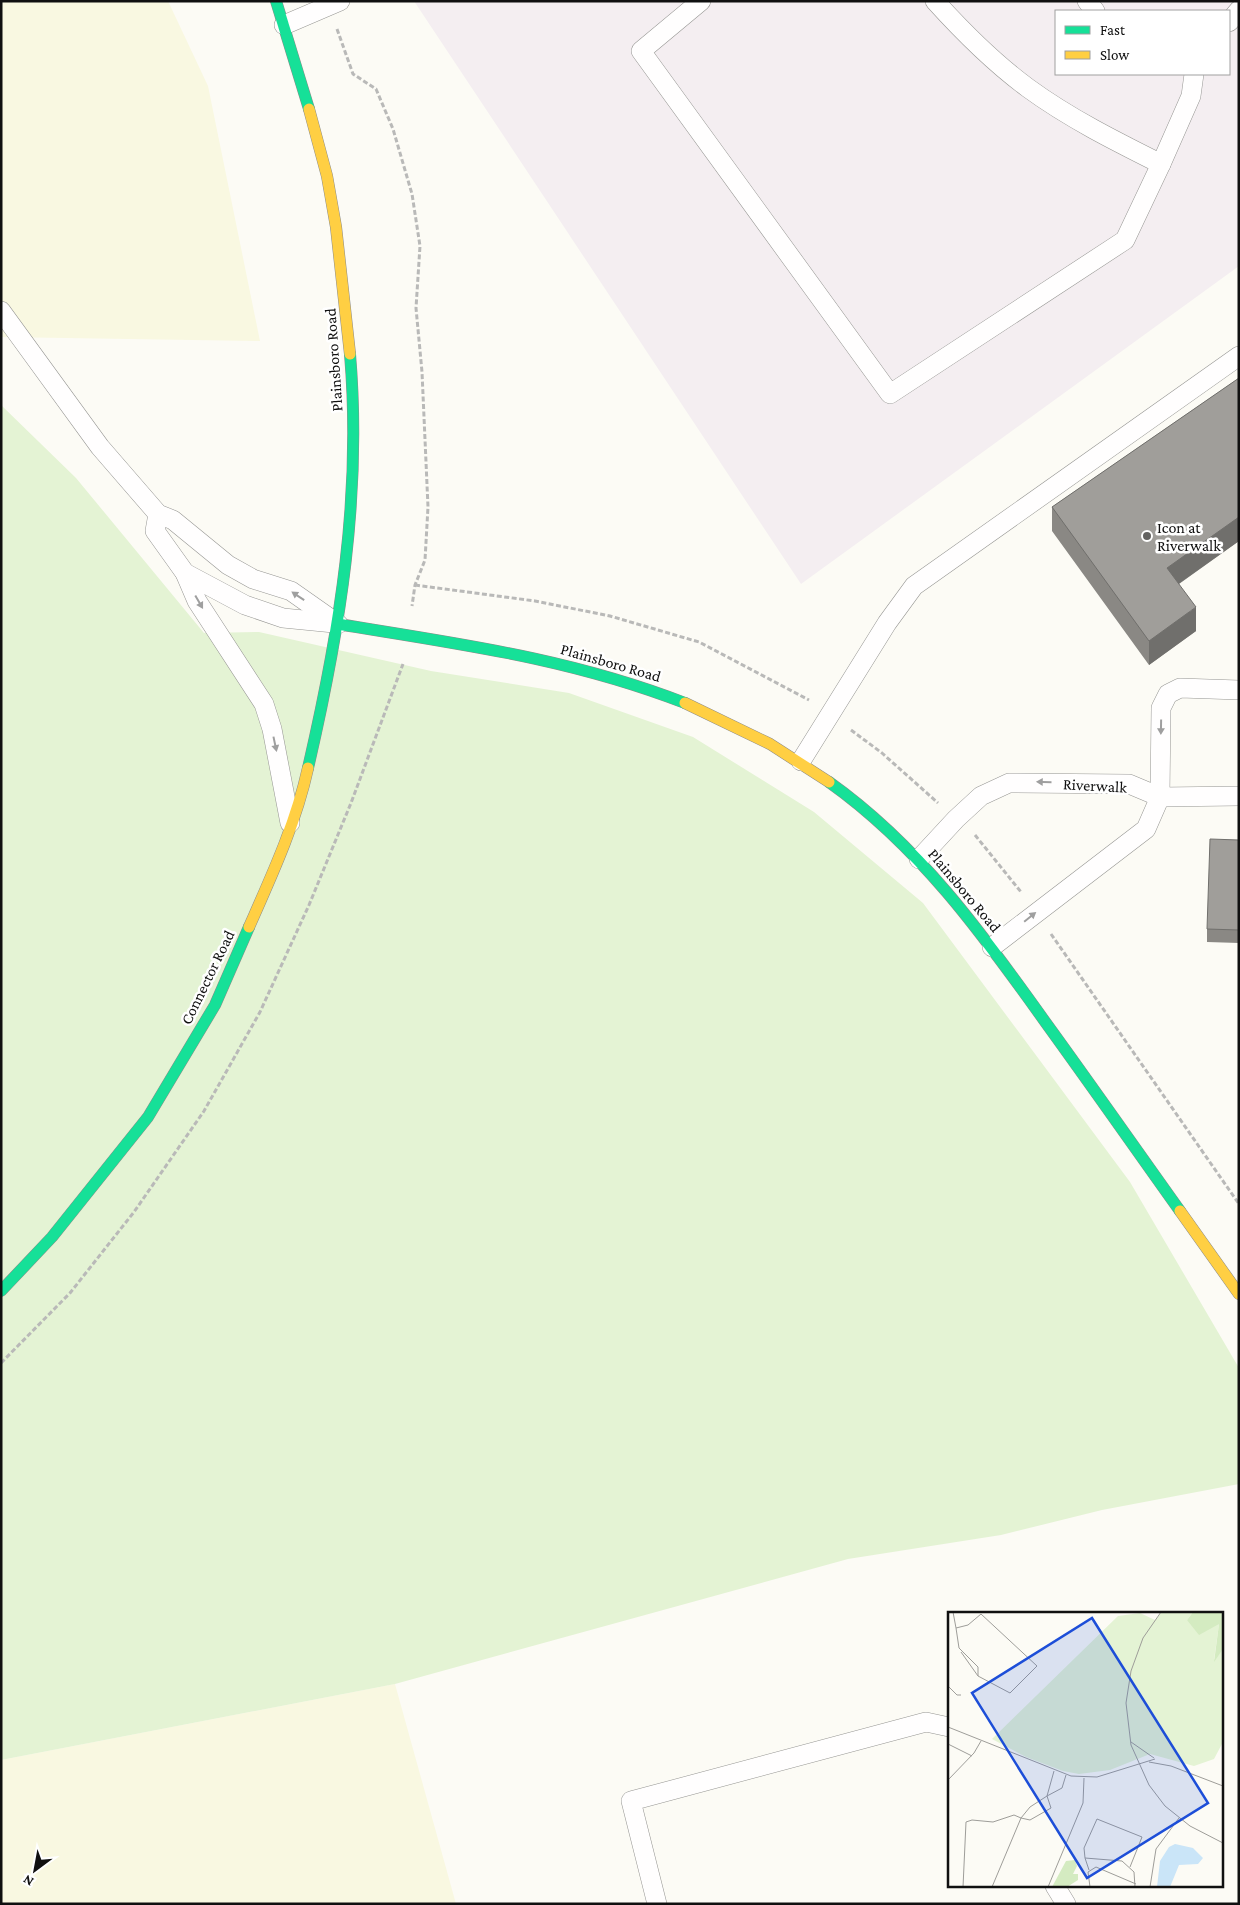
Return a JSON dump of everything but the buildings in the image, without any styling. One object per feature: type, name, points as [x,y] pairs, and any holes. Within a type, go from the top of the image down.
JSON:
[{"type":"street","name":"Plainsboro Road","points":[[276,1],[314,124],[327,176],[336,227],[350,351],[355,410],[348,558],[338,624],[531,656],[595,672],[699,707],[801,762],[841,789],[919,859],[992,947],[1239,1294]]},
{"type":"street","name":"Connector Road","points":[[1,1291],[52,1237],[148,1117],[215,1005],[278,864],[304,787],[330,678],[338,624]]},
{"type":"lane","points":[[284,25],[340,1]]},
{"type":"lane","points":[[701,1],[641,51],[890,394],[1125,240],[1161,164],[1190,96],[1194,75]]},
{"type":"lane","points":[[935,1],[962,30],[1028,88],[1099,132],[1161,164]]},
{"type":"lane","points":[[1230,21],[1239,10]]},
{"type":"lane","points":[[1,311],[100,447],[158,514],[173,520],[228,565],[253,579],[291,591],[338,624]]},
{"type":"lane","points":[[801,762],[887,623],[914,586],[1239,356]]},
{"type":"lane","points":[[158,514],[155,531],[185,573],[197,601],[264,704],[272,729],[290,825]]},
{"type":"lane","points":[[185,573],[245,604],[283,618],[338,624]]},
{"type":"lane","points":[[992,947],[1146,830],[1160,798],[1161,708],[1168,694],[1180,688],[1239,690]]},
{"type":"lane","name":"Riverwalk","points":[[919,859],[956,819],[981,796],[1008,783],[1129,784],[1160,798]]},
{"type":"lane","points":[[1160,798],[1239,796]]},
{"type":"lane","points":[[657,1904],[631,1802],[926,1722],[948,1727]]},
{"type":"lane","points":[[1055,1888],[1066,1904]]},
{"type":"shaded area","points":[[414,1],[1239,1],[1239,266],[801,584]]},
{"type":"green space","points":[[1,1],[168,1],[208,86],[260,341],[1,337]]},
{"type":"green space","points":[[1,405],[76,478],[204,633],[259,632],[431,671],[569,693],[693,737],[814,812],[923,903],[1130,1182],[1239,1368],[1239,1484],[1102,1510],[1001,1535],[848,1559],[395,1684],[1,1760]]},
{"type":"green space","points":[[395,1684],[456,1904],[1,1904],[1,1760]]},
{"type":"traffic: fast","points":[[276,1],[309,109]]},
{"type":"traffic: fast","points":[[308,768],[330,665],[346,562],[353,459],[350,354]]},
{"type":"traffic: fast","points":[[338,624],[513,654],[599,674],[685,703]]},
{"type":"traffic: fast","points":[[829,782],[862,807],[892,834],[973,924],[1022,989],[1180,1211]]},
{"type":"traffic: fast","points":[[1,1291],[52,1237],[148,1117],[215,1005],[249,927]]},
{"type":"traffic: slow","points":[[309,109],[327,176],[336,227],[350,354]]},
{"type":"traffic: slow","points":[[685,703],[770,744],[829,782]]},
{"type":"traffic: slow","points":[[249,927],[290,829],[308,768]]},
{"type":"traffic: slow","points":[[1180,1211],[1239,1294]]},
{"type":"place","name":"Icon at Riverwalk","points":[[1147,536]]}]
